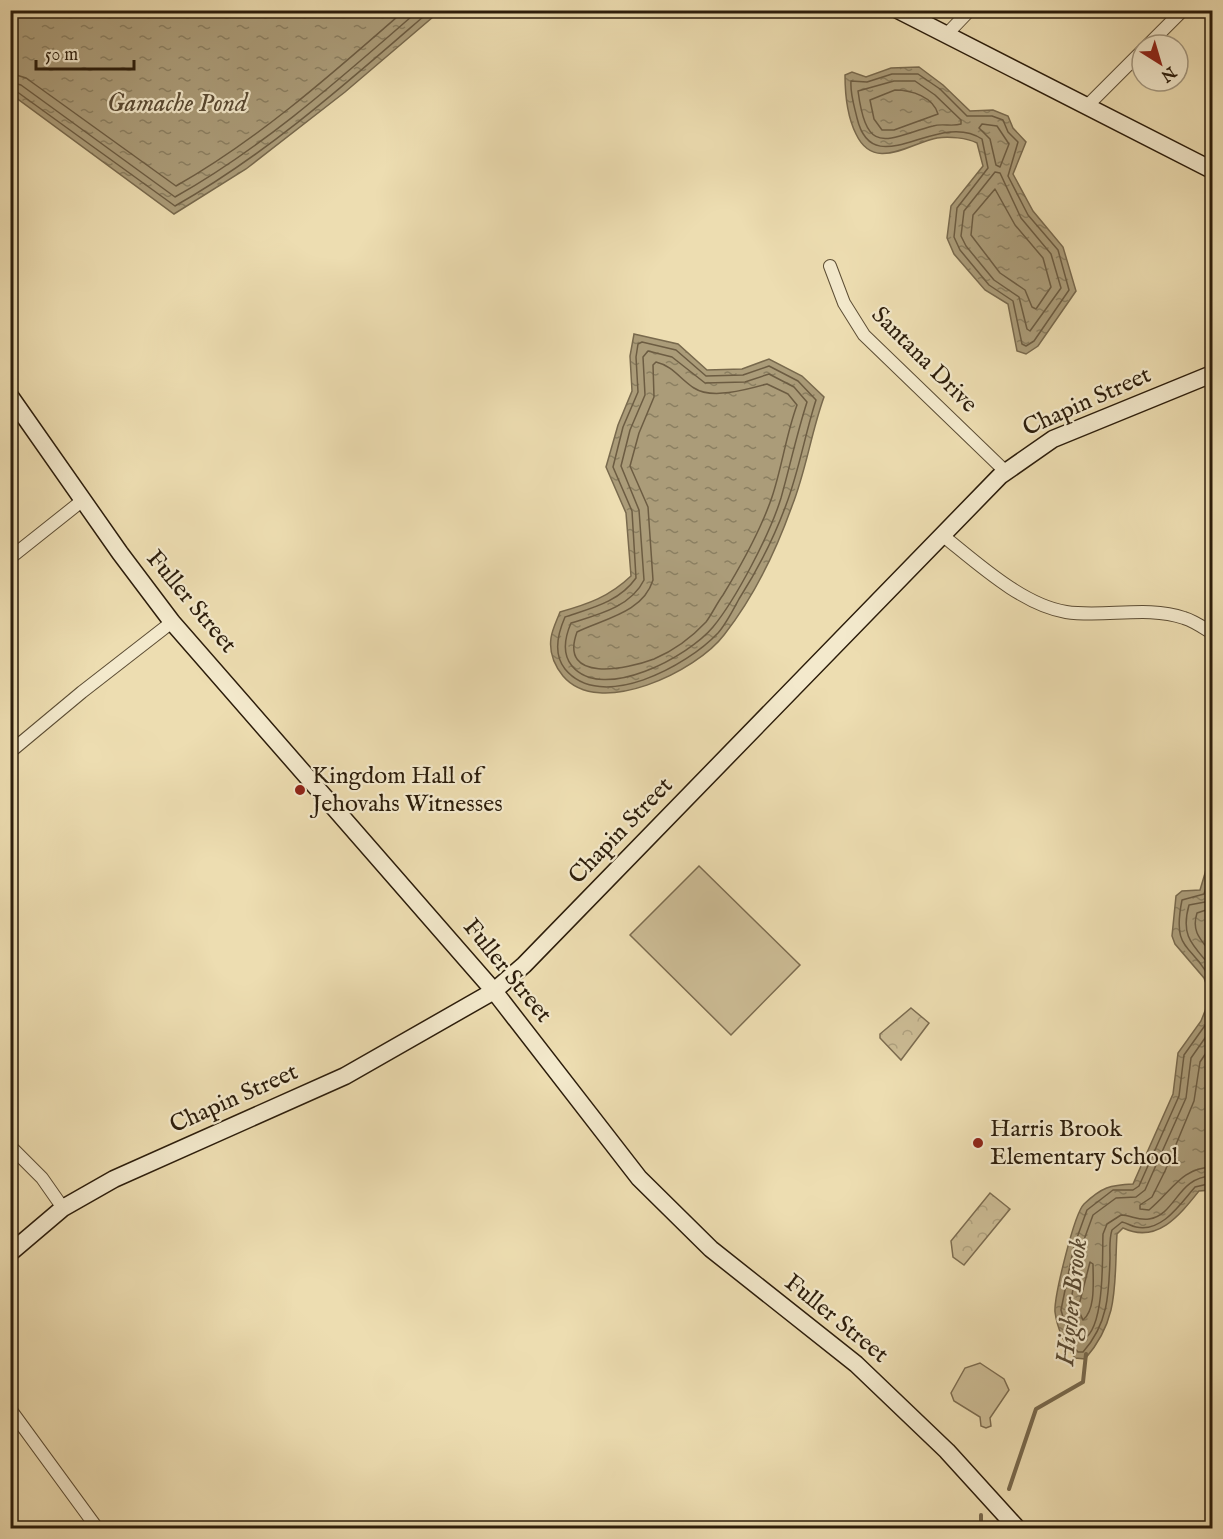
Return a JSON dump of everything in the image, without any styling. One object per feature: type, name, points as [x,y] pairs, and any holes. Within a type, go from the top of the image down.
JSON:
[{"type":"main road","points":[[898,10],[1212,170]]},
{"type":"main road","name":"Chapin Street","points":[[10,1253],[63,1208],[114,1179],[345,1076],[494,991],[524,965],[1006,472],[1053,439],[1212,374]]},
{"type":"main road","name":"Fuller Street","points":[[10,396],[172,622],[494,991],[613,1146],[659,1200],[720,1257],[856,1364],[947,1451],[1017,1528]]},
{"type":"street","points":[[946,35],[970,10]]},
{"type":"street","points":[[1160,33],[1183,10]]},
{"type":"street","points":[[1087,106],[1130,63]]},
{"type":"street","name":"Santana Drive","points":[[830,266],[844,303],[864,335],[1006,472]]},
{"type":"street","points":[[10,558],[83,500]]},
{"type":"street","points":[[942,535],[995,577],[1044,604],[1065,612],[1163,613],[1186,618],[1212,633]]},
{"type":"street","points":[[10,752],[172,622]]},
{"type":"street","points":[[10,1146],[42,1178],[63,1208]]},
{"type":"street","points":[[10,1409],[97,1528]]},
{"type":"street","points":[[1212,1476],[1212,1521]]},
{"type":"green space","points":[[699,866],[800,965],[731,1035],[630,935]]},
{"type":"green space","points":[[911,1008],[929,1023],[901,1060],[880,1038],[880,1034]]},
{"type":"green space","points":[[990,1193],[1010,1209],[964,1265],[953,1257],[951,1241]]},
{"type":"green space","points":[[980,1363],[1004,1379],[1009,1390],[990,1418],[991,1426],[986,1428],[981,1426],[980,1417],[954,1401],[951,1393],[965,1368]]},
{"type":"water","name":"Gamache Pond","points":[[10,11],[440,11],[345,92],[246,169],[174,214],[11,94]]},
{"type":"water","points":[[919,67],[943,85],[970,111],[993,110],[1008,116],[1013,128],[1026,142],[1013,174],[1033,211],[1063,247],[1076,291],[1038,346],[1026,354],[1017,351],[1008,304],[985,290],[954,254],[947,238],[951,206],[983,166],[977,143],[942,137],[882,154],[872,152],[863,145],[850,120],[845,75],[852,72],[866,77],[891,68]]},
{"type":"water","points":[[634,334],[678,344],[707,370],[742,369],[769,359],[802,376],[824,397],[797,493],[779,540],[763,574],[735,621],[711,649],[693,663],[671,675],[647,685],[623,691],[600,693],[579,688],[563,676],[553,659],[551,638],[560,612],[598,599],[631,576],[626,513],[606,467],[618,425],[632,391],[630,356]]},
{"type":"water","points":[[1212,850],[1212,1190],[1199,1191],[1175,1218],[1157,1230],[1135,1232],[1123,1228],[1117,1234],[1115,1285],[1110,1315],[1096,1344],[1085,1359],[1075,1358],[1062,1337],[1055,1312],[1065,1256],[1075,1223],[1084,1204],[1107,1188],[1133,1184],[1173,1094],[1178,1053],[1201,1021],[1207,1006],[1207,986],[1204,978],[1175,944],[1172,936],[1176,896],[1182,891],[1200,890]]},
{"type":"waterway","name":"Higher Brook","points":[[1009,1489],[1036,1409],[1083,1382],[1086,1354]]},
{"type":"waterway","name":"Higher Brook","points":[[981,1515],[981,1528]]},
{"type":"place","name":"Kingdom Hall of Jehovahs Witnesses","points":[[300,790]]},
{"type":"place","name":"Harris Brook Elementary School","points":[[978,1143]]}]
